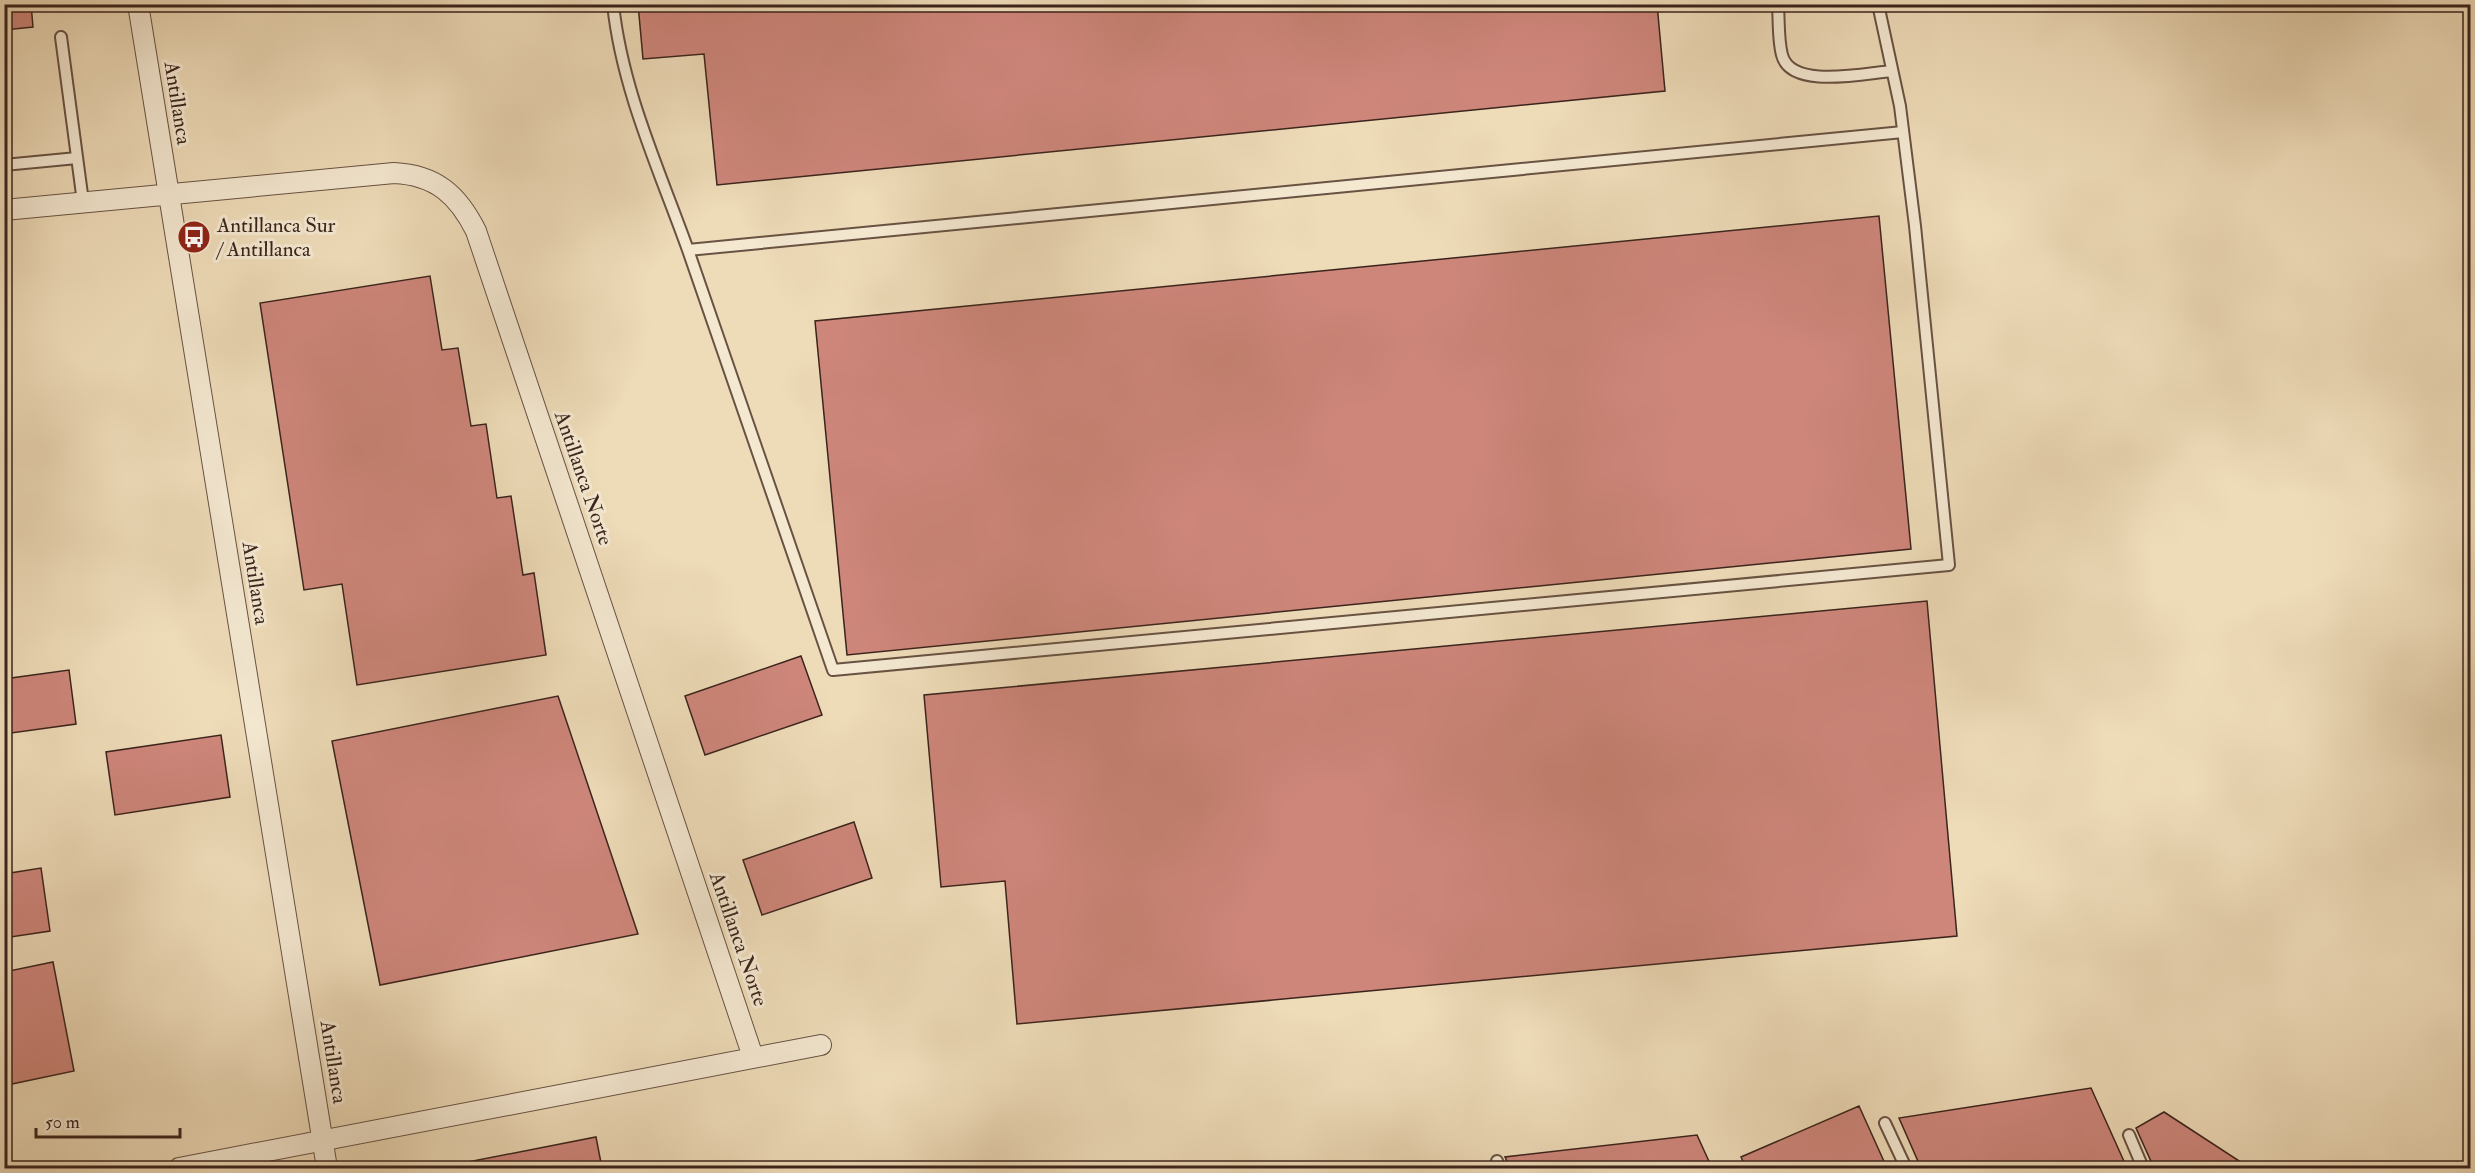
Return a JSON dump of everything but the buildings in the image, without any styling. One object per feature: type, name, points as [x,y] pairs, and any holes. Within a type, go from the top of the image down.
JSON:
[{"type":"street","name":"Antillanca","points":[[138,4],[327,1168]]},
{"type":"street","name":"Antillanca Norte","points":[[4,210],[394,173],[429,179],[447,190],[461,206],[476,231],[753,1057]]},
{"type":"street","points":[[179,1168],[820,1045]]},
{"type":"lane","points":[[613,4],[619,46],[631,94],[688,250],[833,670],[1948,565],[1926,320],[1903,132],[1878,4]]},
{"type":"lane","points":[[1778,4],[1782,55],[1790,69],[1797,74],[1813,77],[1892,71]]},
{"type":"lane","points":[[61,37],[83,202]]},
{"type":"lane","points":[[688,250],[1903,132]]},
{"type":"lane","points":[[4,165],[77,158]]},
{"type":"lane","points":[[1885,1123],[1905,1168]]},
{"type":"lane","points":[[2129,1136],[2143,1168]]},
{"type":"place","name":"Antillanca Sur / Antillanca","points":[[194,237]]}]
